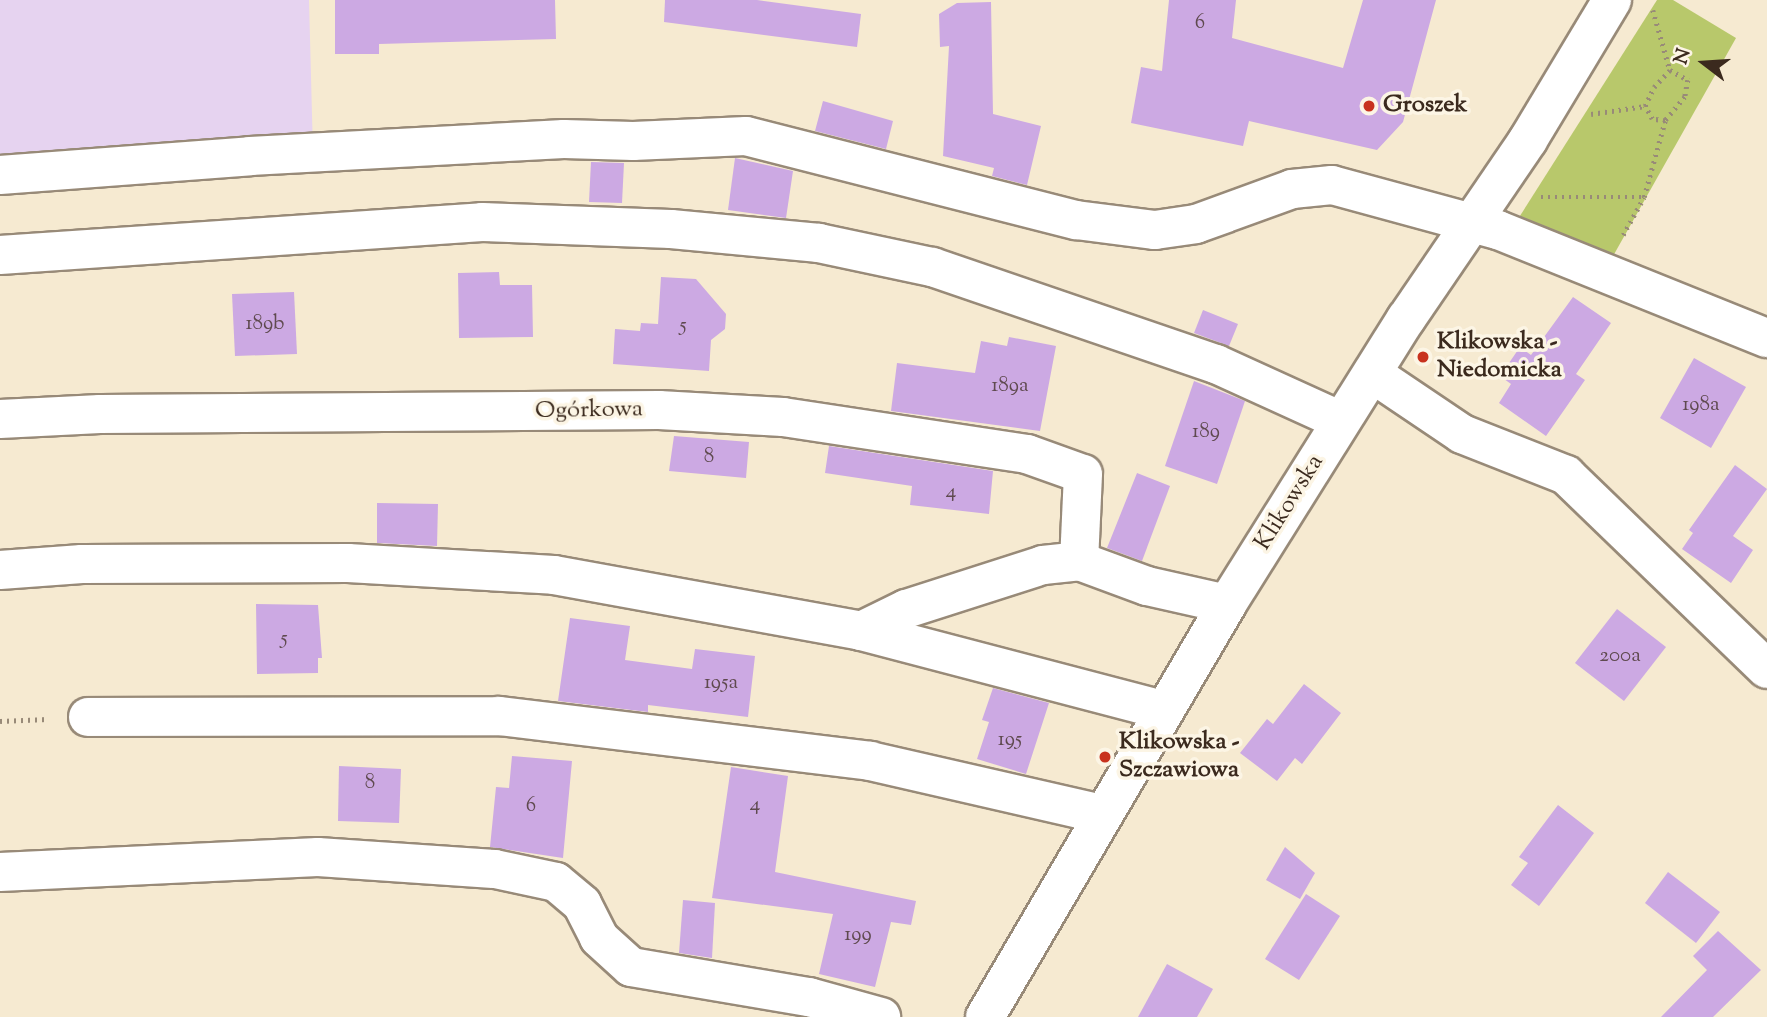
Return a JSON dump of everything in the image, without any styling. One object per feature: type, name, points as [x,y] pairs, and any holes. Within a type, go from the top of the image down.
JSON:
[{"type":"street","name":"Klikowska","points":[[985,1017],[1227,604],[1341,421],[1528,140],[1612,0]]},
{"type":"street","points":[[0,175],[250,156],[564,139],[746,136],[1076,220],[1155,230],[1196,224],[1292,189],[1332,185],[1469,226],[1498,230],[1767,338]]},
{"type":"street","points":[[0,256],[482,222],[671,229],[819,243],[932,267],[1216,364],[1341,421]]},
{"type":"street","points":[[1373,374],[1462,435],[1566,475],[1767,669]]},
{"type":"street","name":"Ogórkowa","points":[[0,419],[100,414],[659,410],[783,417],[1027,454],[1083,474],[1079,561]]},
{"type":"street","points":[[861,631],[906,609],[1043,565],[1079,561],[1147,586],[1227,604]]},
{"type":"street","points":[[0,570],[82,564],[334,563],[554,575],[861,631],[1163,710]]},
{"type":"street","points":[[88,717],[499,716],[870,761],[1102,814]]},
{"type":"street","points":[[0,872],[318,857],[495,869],[556,882],[582,904],[599,938],[631,967],[809,997],[881,1017]]},
{"type":"path","points":[[1593,270],[1621,237],[1644,197],[1665,121],[1685,97],[1688,80],[1670,70],[1650,0]]},
{"type":"path","points":[[1645,106],[1654,87],[1670,70]]},
{"type":"path","points":[[1582,115],[1645,106]]},
{"type":"path","points":[[1645,106],[1652,119],[1665,121]]},
{"type":"path","points":[[1533,197],[1644,197]]},
{"type":"shaded area","points":[[0,0],[309,0],[313,153],[0,175]]},
{"type":"green space","points":[[1657,0],[1673,0],[1736,38],[1608,265],[1518,219]]},
{"type":"building","points":[[335,0],[555,0],[556,39],[379,44],[379,54],[335,54]]},
{"type":"building","points":[[665,0],[757,0],[861,14],[857,47],[664,22]]},
{"type":"building","points":[[1169,0],[1236,0],[1232,38],[1343,68],[1363,0],[1436,0],[1403,122],[1377,150],[1249,121],[1243,146],[1131,123],[1141,67],[1162,71]]},
{"type":"building","points":[[991,2],[993,114],[1041,126],[1027,185],[992,176],[994,168],[943,156],[949,46],[940,47],[939,14],[957,3]]},
{"type":"building","points":[[823,101],[893,121],[886,149],[815,131]]},
{"type":"building","points":[[735,158],[793,171],[786,218],[728,210]]},
{"type":"building","points":[[591,162],[624,163],[622,203],[589,202]]},
{"type":"building","points":[[499,272],[500,285],[532,285],[533,337],[459,338],[458,273]]},
{"type":"building","points":[[661,277],[696,279],[726,314],[725,329],[711,340],[709,371],[613,364],[615,329],[640,331],[641,323],[658,324]]},
{"type":"building","points":[[294,292],[297,354],[235,356],[232,294]]},
{"type":"building","points":[[1573,297],[1611,323],[1576,374],[1585,380],[1546,436],[1499,403],[1511,384],[1500,376],[1520,347],[1531,355]]},
{"type":"building","points":[[1203,310],[1238,324],[1229,346],[1194,333]]},
{"type":"building","points":[[1009,337],[1056,346],[1040,431],[891,411],[897,363],[975,373],[981,341],[1007,346]]},
{"type":"building","points":[[1694,358],[1746,387],[1711,448],[1660,418]]},
{"type":"building","points":[[1194,381],[1245,401],[1217,484],[1165,466]]},
{"type":"building","points":[[674,436],[749,442],[746,478],[669,471]]},
{"type":"building","points":[[829,446],[993,471],[989,514],[910,505],[912,486],[825,473]]},
{"type":"building","points":[[1735,465],[1767,489],[1733,536],[1753,550],[1731,583],[1682,549],[1693,533],[1689,530]]},
{"type":"building","points":[[1137,473],[1170,486],[1142,561],[1107,548]]},
{"type":"building","points":[[377,503],[438,504],[437,546],[377,543]]},
{"type":"building","points":[[256,604],[318,605],[322,658],[318,658],[318,673],[257,674]]},
{"type":"building","points":[[1617,609],[1666,647],[1624,701],[1575,663]]},
{"type":"building","points":[[570,618],[630,626],[625,660],[692,669],[695,649],[755,656],[748,717],[648,705],[648,712],[558,701]]},
{"type":"building","points":[[1304,684],[1341,713],[1302,764],[1295,758],[1277,781],[1240,753],[1267,719],[1273,724]]},
{"type":"building","points":[[993,688],[1049,703],[1026,774],[977,759],[989,722],[982,720]]},
{"type":"building","points":[[512,756],[572,761],[563,858],[490,847],[496,787],[509,788]]},
{"type":"building","points":[[339,766],[401,769],[399,823],[338,821]]},
{"type":"building","points":[[731,767],[788,776],[775,872],[916,901],[911,925],[891,922],[875,987],[819,974],[833,914],[712,898]]},
{"type":"building","points":[[1558,805],[1594,833],[1539,906],[1511,885],[1528,863],[1519,857]]},
{"type":"building","points":[[1285,847],[1315,873],[1300,899],[1266,880]]},
{"type":"building","points":[[1668,872],[1720,912],[1696,943],[1645,903]]},
{"type":"building","points":[[1306,894],[1340,916],[1299,980],[1265,959]]},
{"type":"building","points":[[683,900],[715,903],[712,958],[679,953]]},
{"type":"building","points":[[1718,931],[1761,970],[1713,1017],[1661,1017],[1707,970],[1693,956]]},
{"type":"building","points":[[1167,964],[1213,989],[1197,1017],[1138,1017]]},
{"type":"place","name":"Groszek","points":[[1369,106]]},
{"type":"place","name":"Klikowska - Niedomicka","points":[[1423,357]]},
{"type":"place","name":"Klikowska - Szczawiowa","points":[[1105,757]]}]
